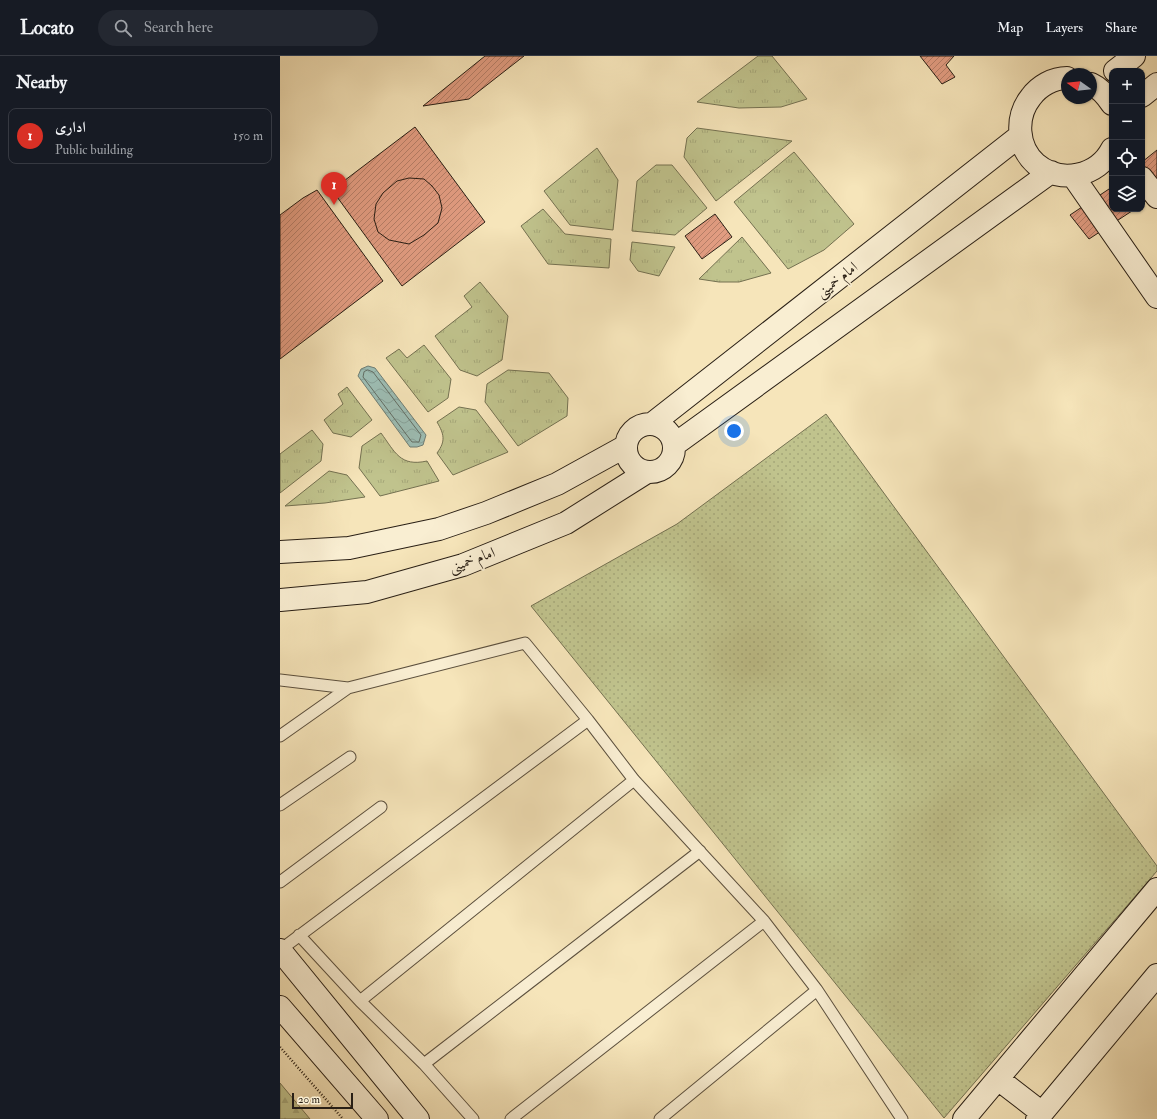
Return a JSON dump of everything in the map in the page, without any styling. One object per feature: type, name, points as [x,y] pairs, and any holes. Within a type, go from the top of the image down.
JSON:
[{"type":"street","points":[[1119,68],[1134,56]]},
{"type":"street","points":[[1061,79],[1049,82],[1036,91],[1026,103],[1020,119],[1021,135],[1026,151],[1036,164],[1050,172],[1073,176],[1098,166],[1109,154]]},
{"type":"street","points":[[1100,81],[1109,100]]},
{"type":"street","points":[[1145,94],[1157,84]]},
{"type":"street","name":"امام خمینی","points":[[652,424],[1021,135]]},
{"type":"street","points":[[674,445],[1050,172]]},
{"type":"street","points":[[1073,176],[1157,297]]},
{"type":"street","points":[[1145,182],[1157,197]]},
{"type":"street","points":[[652,424],[660,426],[667,431],[674,445],[671,459],[667,465],[654,472],[640,470],[629,461],[626,454],[627,440],[634,429],[640,426],[652,424]]},
{"type":"street","points":[[280,552],[349,548],[439,530],[486,513],[556,484],[626,446]]},
{"type":"street","name":"امام خمینی","points":[[280,600],[367,592],[463,565],[566,523],[647,472]]},
{"type":"street","points":[[964,1119],[1157,889]]},
{"type":"street","points":[[280,950],[418,1119]]},
{"type":"street","points":[[998,1079],[1039,1116],[1157,975]]},
{"type":"street","points":[[280,1007],[377,1119]]},
{"type":"lane","points":[[280,736],[348,688],[525,643],[588,720],[634,780],[764,921],[817,990],[902,1119]]},
{"type":"lane","points":[[280,680],[348,688]]},
{"type":"lane","points":[[280,950],[588,720]]},
{"type":"lane","points":[[280,805],[350,757]]},
{"type":"lane","points":[[360,1001],[634,780]]},
{"type":"lane","points":[[280,882],[381,807]]},
{"type":"lane","points":[[424,1064],[700,851]]},
{"type":"lane","points":[[511,1119],[764,921]]},
{"type":"lane","points":[[299,935],[360,1001],[424,1064],[473,1119]]},
{"type":"lane","points":[[660,1119],[817,990]]},
{"type":"path","points":[[280,1047],[343,1119]]},
{"type":"green space","points":[[758,56],[772,56],[807,99],[781,107],[739,108],[697,102]]},
{"type":"green space","points":[[697,128],[792,141],[716,201],[684,157],[687,138]]},
{"type":"green space","points":[[597,148],[618,180],[613,230],[570,225],[544,191]]},
{"type":"green space","points":[[794,152],[854,224],[824,250],[788,269],[734,202]]},
{"type":"green space","points":[[656,165],[672,165],[707,208],[675,235],[632,231],[637,181]]},
{"type":"green space","points":[[543,209],[565,234],[611,239],[609,268],[548,264],[521,226]]},
{"type":"green space","points":[[742,237],[771,273],[739,282],[719,282],[699,279]]},
{"type":"green space","points":[[632,242],[675,247],[659,276],[638,271],[630,260]]},
{"type":"green space","points":[[480,282],[508,316],[502,360],[477,376],[460,370],[435,336],[472,307],[464,296]]},
{"type":"green space","points":[[424,345],[451,379],[448,398],[428,412],[386,358],[399,349],[407,358]]},
{"type":"green space","points":[[508,370],[549,373],[568,398],[567,416],[518,446],[485,402],[487,384]]},
{"type":"green space","points":[[347,387],[372,420],[351,437],[333,433],[324,420],[343,404],[338,394]]},
{"type":"green space","points":[[459,407],[476,410],[508,452],[453,475],[437,453],[442,445],[443,438],[437,422]]},
{"type":"green space","points":[[826,414],[1157,866],[1157,871],[944,1118],[531,606],[677,524]]},
{"type":"green space","points":[[312,430],[323,444],[321,461],[280,493],[280,454]]},
{"type":"green space","points":[[381,433],[395,452],[404,460],[410,462],[427,461],[439,481],[380,496],[359,468],[362,446]]},
{"type":"green space","points":[[329,471],[347,475],[365,497],[325,503],[285,506]]},
{"type":"green space","points":[[280,1083],[310,1119],[280,1119]]},
{"type":"water","points":[[368,366],[375,368],[426,435],[423,445],[410,447],[358,376],[361,369]]},
{"type":"building","points":[[485,56],[524,56],[469,99],[423,106]]},
{"type":"building","points":[[920,56],[954,56],[946,65],[955,77],[942,84]]},
{"type":"building","points":[[415,127],[485,222],[402,286],[332,190]]},
{"type":"building","points":[[1157,150],[1157,191],[1145,201],[1145,176],[1145,160]]},
{"type":"building","points":[[409,178],[424,179],[432,186],[439,195],[442,208],[438,223],[424,235],[409,244],[389,240],[378,232],[374,219],[376,204],[383,193],[397,181]]},
{"type":"building","points":[[1109,189],[1109,212],[1130,212],[1089,239],[1070,215]]},
{"type":"building","points":[[317,190],[383,281],[280,359],[280,215],[303,198]]},
{"type":"building","points":[[715,214],[732,237],[702,259],[685,236]]},
{"type":"place","name":"اداری","points":[[334,205]]}]
